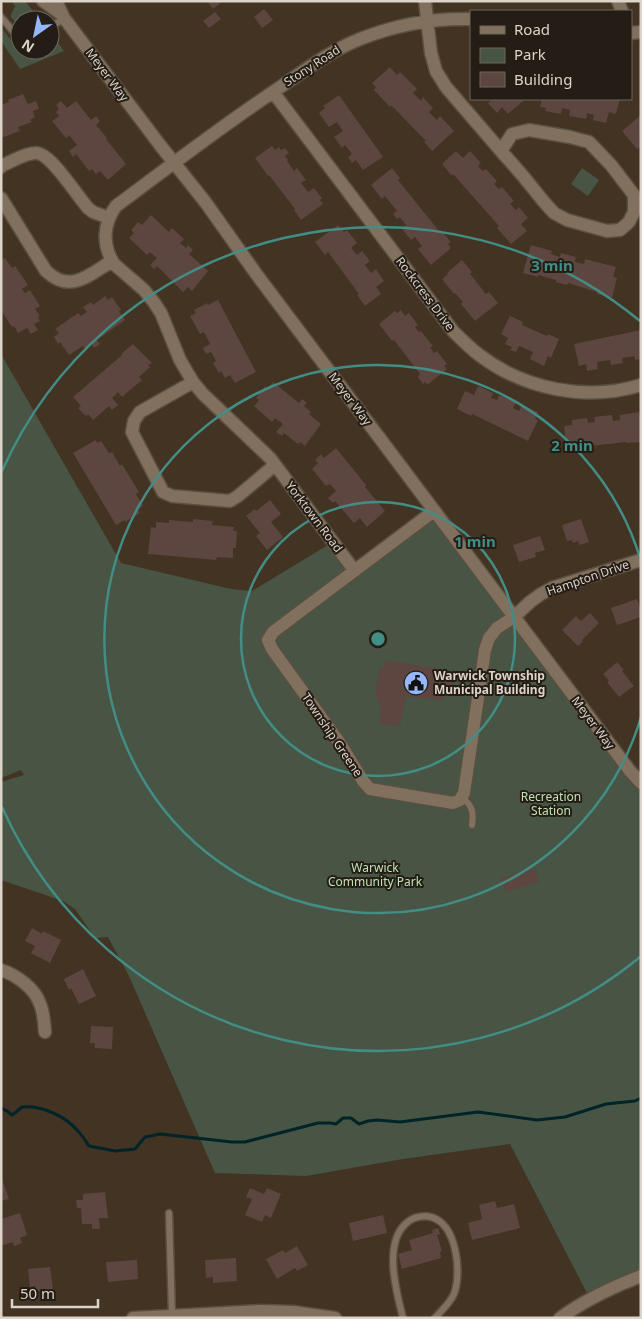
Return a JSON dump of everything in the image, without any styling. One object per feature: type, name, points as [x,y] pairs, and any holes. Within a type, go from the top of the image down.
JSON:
[{"type":"street","name":"Meyer Way","points":[[43,1],[63,16]]},
{"type":"street","name":"Meyer Way","points":[[56,1],[63,16],[206,203],[257,275],[630,771],[641,783]]},
{"type":"street","points":[[425,1],[431,53],[436,71],[446,86],[501,151],[554,213],[567,220],[608,231],[620,230],[630,222],[634,212],[634,194],[589,142],[529,130],[512,134],[501,151]]},
{"type":"street","name":"Stony Road","points":[[174,163],[327,55],[358,39],[390,28],[427,20],[470,19]]},
{"type":"street","name":"Rockcress Drive","points":[[273,92],[453,331],[479,356],[518,378],[554,389],[592,392],[618,390],[641,385]]},
{"type":"street","points":[[1,167],[29,154],[37,152],[43,154],[55,166],[88,208],[109,218]]},
{"type":"street","points":[[1,198],[46,271],[52,278],[61,282],[72,282],[86,278],[112,261],[106,244],[106,231],[109,218],[116,206],[174,163]]},
{"type":"street","name":"Yorktown Road","points":[[112,261],[144,290],[153,301],[161,313],[184,368],[193,382],[272,462],[354,570]]},
{"type":"street","points":[[193,382],[140,412],[134,421],[132,432],[163,492],[172,496],[230,501],[238,496],[272,462]]},
{"type":"street","name":"Township Greene","points":[[434,511],[272,632],[268,640],[272,649],[339,742],[370,789],[452,803],[460,800],[462,797]]},
{"type":"street","name":"Hampton Drive","points":[[514,617],[530,602],[552,588],[641,560]]},
{"type":"street","points":[[462,797],[488,638],[497,628],[514,617]]},
{"type":"street","points":[[1,970],[16,977],[28,986],[36,996],[40,1003],[45,1032]]},
{"type":"street","points":[[560,1318],[590,1298],[641,1276]]},
{"type":"street","points":[[133,1318],[260,1311],[293,1312],[331,1317]]},
{"type":"lane","points":[[60,19],[63,16]]},
{"type":"lane","points":[[1,17],[10,28]]},
{"type":"lane","points":[[462,797],[470,804],[473,814],[472,825]]},
{"type":"lane","points":[[169,1213],[172,1315]]},
{"type":"lane","points":[[402,1318],[393,1265],[393,1250],[396,1238],[405,1223],[411,1219],[430,1216],[445,1226],[457,1257],[458,1274],[451,1300],[435,1318]]},
{"type":"green space","points":[[11,1],[25,1],[32,10],[13,10],[15,6]]},
{"type":"green space","points":[[1,27],[10,39],[10,54],[1,41]]},
{"type":"green space","points":[[14,60],[42,60],[20,69]]},
{"type":"green space","points":[[582,168],[599,180],[588,196],[571,184]]},
{"type":"green space","name":"Warwick Community Park","points":[[1,354],[121,563],[231,589],[252,591],[333,542],[354,570],[434,511],[641,783],[641,1277],[590,1299],[510,1144],[403,1159],[306,1176],[215,1173],[129,976],[108,937],[95,938],[75,909],[63,901],[1,880],[1,782],[24,775],[21,770],[1,778]]},
{"type":"building","points":[[207,1],[223,1],[213,9]]},
{"type":"building","points":[[264,9],[273,20],[262,28],[254,17]]},
{"type":"building","points":[[215,12],[221,19],[209,28],[203,21]]},
{"type":"building","points":[[390,67],[397,75],[400,72],[417,89],[413,93],[421,101],[423,97],[433,108],[429,112],[437,120],[440,116],[454,131],[432,151],[424,142],[426,141],[374,90],[376,87],[372,83]]},
{"type":"building","points":[[23,94],[28,104],[36,101],[39,109],[33,111],[35,117],[30,120],[32,122],[18,127],[20,131],[1,138],[1,105]]},
{"type":"building","points":[[339,95],[383,157],[363,170],[356,160],[352,163],[348,157],[352,154],[345,145],[342,148],[334,137],[343,131],[337,122],[329,127],[319,113],[325,108],[323,106]]},
{"type":"building","points":[[492,100],[524,100],[508,114],[502,107],[497,113],[488,103]]},
{"type":"building","points":[[542,100],[620,100],[616,114],[609,112],[606,123],[593,120],[594,115],[587,113],[586,119],[569,116],[570,110],[562,108],[561,114],[545,111],[546,108],[540,107]]},
{"type":"building","points":[[61,101],[67,108],[76,101],[91,120],[96,116],[100,121],[96,125],[126,164],[108,180],[100,171],[96,174],[92,169],[89,171],[76,154],[73,157],[69,151],[77,145],[69,135],[66,138],[52,121],[59,116],[56,112],[59,109],[56,105]]},
{"type":"building","points":[[641,115],[641,147],[637,149],[622,131]]},
{"type":"building","points":[[272,146],[275,150],[279,147],[281,150],[285,148],[289,153],[285,156],[287,161],[294,171],[297,168],[306,180],[301,183],[308,192],[314,188],[322,198],[320,200],[323,204],[301,220],[295,209],[255,158]]},
{"type":"building","points":[[456,151],[463,158],[470,151],[481,163],[478,166],[483,171],[486,169],[497,181],[494,184],[499,189],[502,187],[514,201],[510,204],[516,210],[519,207],[528,218],[521,224],[527,231],[511,244],[497,228],[499,226],[442,164]]},
{"type":"building","points":[[392,168],[400,178],[398,180],[439,231],[441,230],[451,242],[448,244],[451,248],[431,265],[418,249],[422,246],[415,237],[411,240],[402,229],[406,225],[400,217],[397,219],[393,214],[397,211],[385,196],[382,199],[371,185]]},
{"type":"building","points":[[151,215],[169,232],[172,228],[184,239],[180,243],[186,248],[188,245],[193,250],[189,254],[208,271],[192,291],[188,287],[183,292],[157,266],[154,269],[150,265],[157,258],[150,252],[147,255],[129,238],[134,233],[131,230],[138,222],[142,225]]},
{"type":"building","points":[[338,225],[344,232],[347,230],[357,243],[351,248],[357,255],[362,251],[370,261],[365,265],[371,273],[376,269],[384,281],[376,287],[381,294],[365,306],[357,295],[359,294],[328,252],[325,255],[315,242]]},
{"type":"building","points":[[531,245],[552,251],[551,254],[560,257],[561,253],[576,257],[575,262],[584,264],[585,259],[616,267],[613,277],[617,278],[612,298],[568,283],[567,285],[538,275],[538,277],[523,273]]},
{"type":"building","points":[[5,258],[12,268],[15,266],[28,285],[22,289],[25,293],[30,290],[40,306],[35,309],[40,316],[38,317],[40,321],[34,324],[38,330],[31,334],[27,328],[18,333],[1,310],[1,260]]},
{"type":"building","points":[[462,260],[472,272],[470,274],[486,294],[489,292],[498,303],[475,321],[461,304],[463,302],[442,279]]},
{"type":"building","points":[[105,296],[108,300],[112,297],[125,320],[97,340],[100,344],[94,348],[91,344],[85,349],[83,346],[69,355],[54,337],[59,333],[55,329],[78,313],[81,316],[87,312],[83,307],[91,302],[93,305]]},
{"type":"building","points":[[218,300],[256,372],[235,383],[230,375],[225,378],[221,371],[219,373],[213,363],[216,361],[211,352],[206,354],[203,348],[210,344],[204,332],[200,334],[190,316],[196,313],[194,310]]},
{"type":"building","points":[[401,310],[405,316],[409,313],[418,325],[415,327],[419,332],[421,331],[433,346],[430,347],[434,353],[437,351],[447,364],[444,366],[447,369],[427,385],[426,382],[423,384],[418,377],[420,374],[379,324],[395,311],[397,313]]},
{"type":"building","points":[[510,316],[523,322],[522,325],[559,339],[551,358],[548,356],[544,366],[530,359],[533,352],[519,346],[516,352],[510,350],[512,347],[505,344],[508,338],[501,334]]},
{"type":"building","points":[[641,330],[641,359],[635,360],[634,356],[622,358],[623,363],[611,365],[610,360],[597,362],[598,369],[587,371],[586,364],[579,366],[574,344]]},
{"type":"building","points":[[133,344],[152,363],[148,365],[150,367],[139,377],[142,380],[122,397],[118,392],[112,398],[118,405],[112,410],[109,406],[93,420],[88,414],[86,416],[78,408],[81,406],[73,397]]},
{"type":"building","points":[[273,382],[299,403],[302,399],[307,403],[304,406],[311,412],[309,414],[321,424],[305,446],[300,442],[298,444],[284,433],[282,436],[276,432],[283,424],[275,418],[272,422],[254,406],[259,400],[256,398],[265,386],[268,389]]},
{"type":"building","points":[[478,386],[493,393],[491,398],[497,400],[499,395],[516,402],[513,408],[519,411],[522,405],[538,412],[535,419],[538,420],[528,441],[472,414],[471,416],[457,409],[465,391],[474,395]]},
{"type":"building","points":[[639,412],[641,442],[582,447],[582,450],[567,452],[564,426],[572,425],[572,420],[587,418],[588,423],[595,422],[594,417],[612,415],[613,421],[620,420],[620,415]]},
{"type":"building","points":[[96,440],[97,443],[101,441],[109,453],[112,452],[120,466],[122,464],[139,492],[136,494],[143,506],[138,510],[140,513],[116,525],[73,453]]},
{"type":"building","points":[[336,448],[385,511],[367,527],[360,518],[354,523],[335,501],[333,503],[328,498],[336,491],[330,484],[326,486],[312,469],[318,463],[315,460],[321,454],[324,458]]},
{"type":"building","points":[[270,500],[281,514],[271,522],[283,537],[267,550],[256,536],[260,533],[246,516]]},
{"type":"building","points":[[193,519],[213,521],[212,525],[234,527],[233,531],[237,531],[236,548],[233,548],[233,558],[217,557],[216,560],[148,554],[151,527],[156,528],[156,522],[169,523],[169,520],[193,522]]},
{"type":"building","points":[[581,519],[589,542],[580,545],[578,541],[573,543],[572,540],[567,541],[562,525]]},
{"type":"building","points":[[540,536],[545,550],[535,553],[536,557],[519,562],[513,545]]},
{"type":"building","points":[[637,599],[641,610],[641,617],[617,625],[611,608]]},
{"type":"building","points":[[590,613],[599,623],[578,646],[562,630],[576,616],[581,621]]},
{"type":"building","name":"Warwick Township Municipal Building","points":[[385,660],[457,672],[452,695],[444,694],[443,701],[406,696],[400,726],[379,724],[381,705],[378,704],[379,698],[375,697],[379,667],[384,668]]},
{"type":"building","points":[[617,662],[634,686],[619,697],[603,674]]},
{"type":"building","points":[[535,868],[539,882],[506,892],[501,878]]},
{"type":"building","points":[[32,928],[42,934],[43,931],[61,940],[50,963],[31,953],[35,946],[25,941]]},
{"type":"building","points":[[83,969],[96,996],[79,1004],[64,979]]},
{"type":"building","points":[[91,1026],[113,1027],[112,1049],[95,1048],[95,1043],[90,1043]]},
{"type":"building","points":[[1,1176],[9,1199],[1,1201]]},
{"type":"building","points":[[250,1188],[264,1194],[267,1188],[281,1194],[271,1218],[265,1215],[262,1222],[245,1215],[252,1199],[246,1197]]},
{"type":"building","points":[[105,1192],[108,1218],[99,1218],[100,1229],[92,1229],[92,1224],[82,1224],[81,1208],[77,1208],[76,1200],[83,1200],[83,1194]]},
{"type":"building","points":[[495,1201],[497,1208],[514,1204],[520,1228],[472,1240],[468,1223],[482,1219],[479,1205]]},
{"type":"building","points":[[20,1213],[27,1235],[20,1238],[22,1243],[14,1246],[13,1242],[1,1246],[1,1219]]},
{"type":"building","points":[[383,1215],[387,1233],[353,1241],[349,1223]]},
{"type":"building","points":[[438,1228],[440,1234],[437,1235],[442,1251],[440,1252],[441,1258],[402,1269],[398,1254],[412,1250],[409,1240],[433,1233],[432,1230]]},
{"type":"building","points":[[297,1246],[308,1265],[297,1271],[295,1268],[277,1279],[266,1259],[283,1250],[285,1253]]},
{"type":"building","points":[[236,1258],[237,1281],[213,1283],[213,1277],[206,1278],[205,1260]]},
{"type":"building","points":[[137,1260],[138,1279],[108,1282],[106,1262]]},
{"type":"building","points":[[50,1267],[53,1289],[36,1291],[35,1286],[30,1287],[28,1269]]},
{"type":"waterway","points":[[1,1108],[12,1115],[22,1107],[52,1112],[72,1125],[89,1146],[115,1151],[135,1149],[145,1137],[160,1134],[245,1142],[318,1123],[336,1124],[343,1118],[351,1118],[359,1124],[377,1120],[400,1122],[478,1112],[537,1120],[565,1117],[606,1104],[635,1101],[641,1098]]},
{"type":"place","name":"Warwick Township Municipal Building","points":[[416,683]]},
{"type":"park label","name":"Recreation Station","points":[[551,804]]}]
